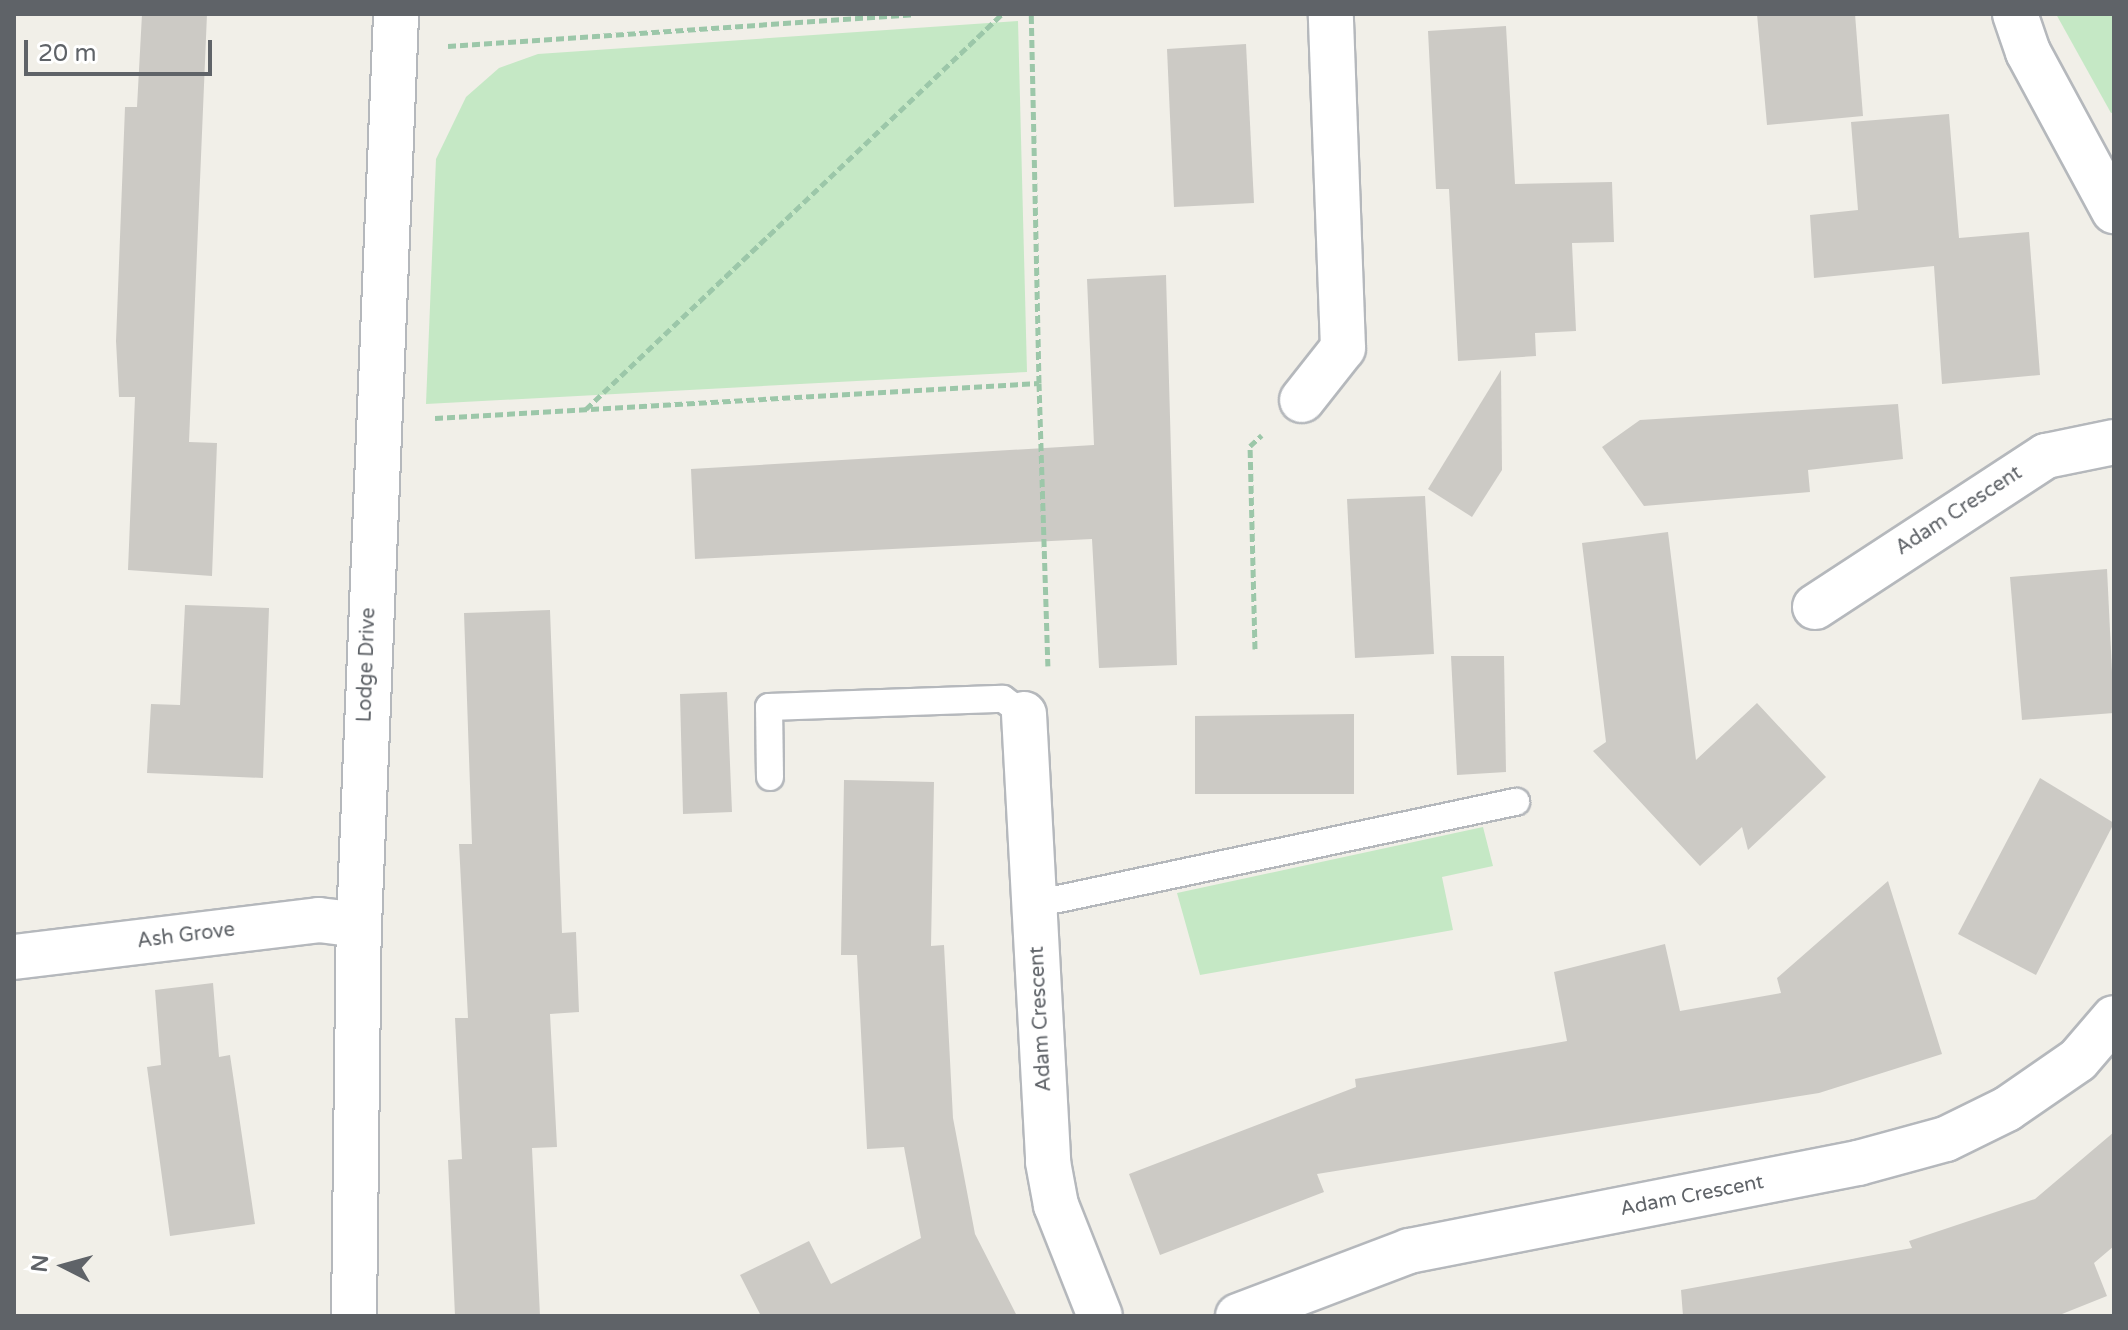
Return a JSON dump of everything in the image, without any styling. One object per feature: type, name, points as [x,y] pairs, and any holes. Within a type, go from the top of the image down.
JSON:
[{"type":"street","points":[[1302,400],[1343,348],[1331,14]]},
{"type":"street","points":[[2015,14],[2028,52],[2114,211]]},
{"type":"street","name":"Lodge Drive","points":[[354,1316],[359,925],[395,30]]},
{"type":"street","name":"Adam Crescent","points":[[1815,607],[2046,456],[2114,442]]},
{"type":"street","name":"Adam Crescent","points":[[1024,714],[1048,1162],[1056,1205],[1100,1316]]},
{"type":"street","name":"Ash Grove","points":[[14,957],[319,920],[359,925]]},
{"type":"street","name":"Adam Crescent","points":[[1238,1316],[1409,1251],[1858,1163],[1946,1139],[2007,1109],[2078,1060],[2114,1018]]},
{"type":"lane","points":[[770,777],[769,707],[1003,699],[1024,714]]},
{"type":"lane","points":[[1035,904],[1516,802]]},
{"type":"path","points":[[395,30],[500,46],[914,14]]},
{"type":"path","points":[[586,409],[1002,14]]},
{"type":"path","points":[[1024,714],[1049,678],[1031,14]]},
{"type":"path","points":[[378,421],[1039,383]]},
{"type":"path","points":[[1255,649],[1250,446],[1302,400]]},
{"type":"green space","points":[[2056,14],[2114,14],[2114,112],[2111,113]]},
{"type":"green space","points":[[1018,21],[1027,372],[426,404],[436,159],[466,97],[499,68],[538,54]]},
{"type":"green space","points":[[1483,827],[1493,866],[1442,877],[1453,930],[1200,975],[1177,893]]},
{"type":"building","points":[[142,14],[207,14],[189,442],[217,443],[212,576],[128,570],[135,397],[119,397],[116,341],[125,107],[137,107]]},
{"type":"building","points":[[1757,14],[1855,14],[1863,116],[1767,125]]},
{"type":"building","points":[[1506,26],[1515,184],[1612,182],[1614,242],[1572,243],[1576,331],[1535,333],[1536,356],[1458,361],[1449,189],[1436,189],[1428,31]]},
{"type":"building","points":[[1246,44],[1254,203],[1174,207],[1167,49]]},
{"type":"building","points":[[1949,114],[1959,238],[2029,232],[2040,375],[1942,384],[1934,266],[1814,278],[1810,215],[1858,210],[1851,122]]},
{"type":"building","points":[[1166,275],[1177,665],[1099,668],[1092,539],[695,559],[691,469],[1094,445],[1087,279]]},
{"type":"building","points":[[1501,370],[1502,470],[1472,517],[1428,489]]},
{"type":"building","points":[[1898,404],[1903,459],[1808,470],[1810,492],[1644,506],[1602,447],[1640,420]]},
{"type":"building","points":[[1425,496],[1434,654],[1355,658],[1347,499]]},
{"type":"building","points":[[1668,532],[1696,760],[1757,703],[1826,777],[1748,850],[1742,827],[1700,866],[1593,751],[1606,742],[1582,543]]},
{"type":"building","points":[[2107,569],[2114,713],[2022,720],[2010,577]]},
{"type":"building","points":[[185,605],[269,608],[263,778],[147,773],[151,704],[180,705]]},
{"type":"building","points":[[550,610],[562,933],[576,932],[579,1012],[550,1014],[557,1147],[532,1148],[540,1316],[455,1316],[448,1160],[462,1159],[455,1018],[468,1018],[459,844],[472,844],[464,613]]},
{"type":"building","points":[[1451,656],[1504,656],[1506,772],[1457,775]]},
{"type":"building","points":[[727,692],[732,812],[683,814],[680,694]]},
{"type":"building","points":[[1354,714],[1354,794],[1195,794],[1195,716]]},
{"type":"building","points":[[2040,778],[2114,823],[2036,975],[1958,934]]},
{"type":"building","points":[[844,780],[934,782],[931,946],[944,945],[953,1118],[975,1234],[1017,1316],[761,1316],[740,1275],[809,1241],[831,1284],[921,1238],[904,1147],[867,1149],[857,955],[841,955]]},
{"type":"building","points":[[1888,881],[1942,1054],[1819,1093],[1317,1174],[1324,1192],[1160,1255],[1129,1174],[1356,1087],[1355,1079],[1567,1041],[1554,972],[1665,944],[1680,1011],[1781,993],[1777,978]]},
{"type":"building","points":[[213,983],[219,1057],[230,1055],[255,1224],[170,1236],[147,1067],[161,1065],[155,990]]},
{"type":"building","points":[[2114,1132],[2114,1246],[2094,1263],[2107,1296],[2057,1316],[1683,1316],[1681,1290],[1912,1248],[1909,1241],[2035,1199]]}]
